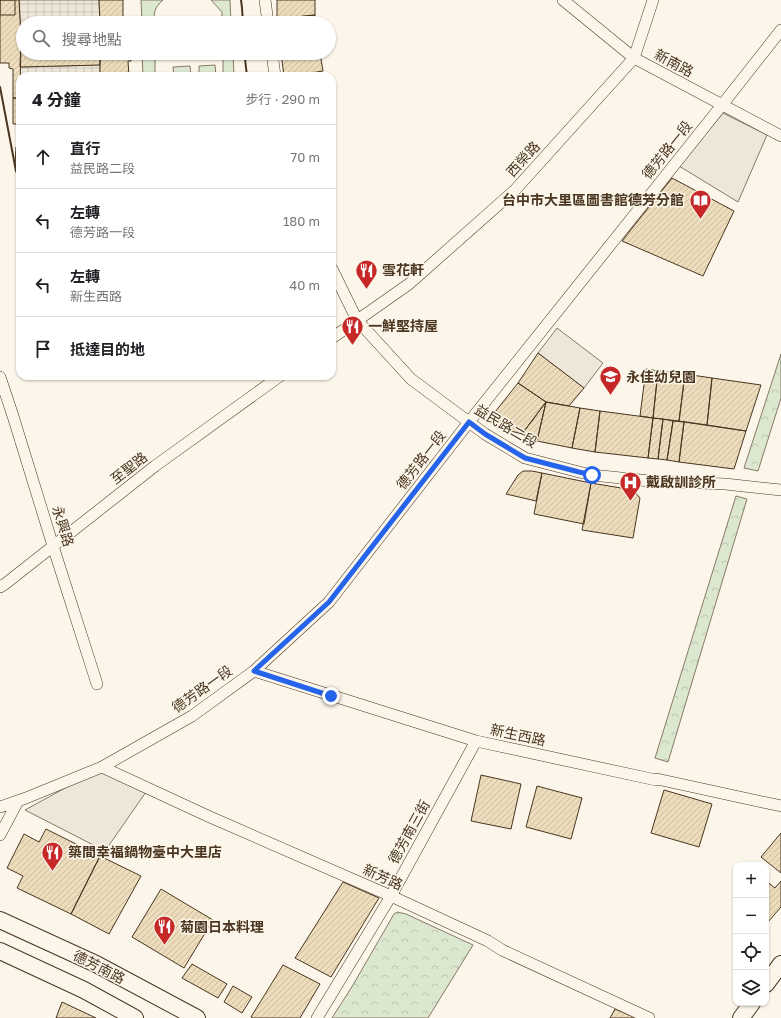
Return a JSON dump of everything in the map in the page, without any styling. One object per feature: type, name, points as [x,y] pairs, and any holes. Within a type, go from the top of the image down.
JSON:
[{"type":"street","points":[[265,0],[267,16]]},
{"type":"street","name":"新南路","points":[[563,0],[634,58],[781,136]]},
{"type":"street","name":"西榮路","points":[[357,320],[409,284],[514,190],[634,58],[653,0]]},
{"type":"street","name":"德芳路一段","points":[[0,807],[102,768],[192,716],[254,671],[329,602],[469,422],[781,30]]},
{"type":"street","points":[[273,60],[274,72]]},
{"type":"street","name":"益民路二段","points":[[336,277],[357,320],[411,379],[485,434],[525,458],[579,472],[650,481],[725,484],[781,490]]},
{"type":"street","points":[[336,335],[357,320]]},
{"type":"street","name":"永興路","points":[[0,377],[96,684]]},
{"type":"street","name":"至聖路","points":[[0,587],[155,466],[274,380]]},
{"type":"street","name":"新生西路","points":[[254,671],[476,742],[781,806]]},
{"type":"street","name":"德芳南三街","points":[[317,1018],[391,896],[476,742]]},
{"type":"street","name":"新芳路","points":[[102,768],[391,896],[488,941],[502,950],[649,1018]]},
{"type":"street","points":[[0,835],[18,801]]},
{"type":"street","name":"德芳南路","points":[[0,920],[96,964],[197,1018]]},
{"type":"street","name":"德芳南路","points":[[0,951],[84,990],[135,1018]]},
{"type":"street","points":[[769,980],[781,964]]},
{"type":"street","points":[[741,1018],[750,1006]]},
{"type":"green space","points":[[141,0],[163,0],[155,10],[154,16],[142,16]]},
{"type":"green space","points":[[211,0],[230,0],[231,16],[222,16],[222,12]]},
{"type":"green space","points":[[142,60],[155,60],[155,72],[143,72]]},
{"type":"green space","points":[[223,60],[233,60],[234,72],[223,72]]},
{"type":"green space","points":[[215,65],[216,72],[199,72],[199,66]]},
{"type":"green space","points":[[190,66],[191,72],[174,72],[173,67]]},
{"type":"green space","points":[[781,354],[781,398],[758,471],[744,468]]},
{"type":"green space","points":[[736,496],[747,499],[668,762],[655,758]]},
{"type":"green space","points":[[397,912],[406,914],[473,945],[428,1018],[332,1018],[394,914]]},
{"type":"shaded area","points":[[19,0],[99,0],[100,16],[20,16]]},
{"type":"shaded area","points":[[100,65],[100,72],[21,72],[20,67]]},
{"type":"shaded area","points":[[723,113],[767,135],[738,202],[679,166]]},
{"type":"shaded area","points":[[557,328],[603,363],[584,388],[538,353]]},
{"type":"shaded area","points":[[98,770],[146,792],[105,851],[25,810]]},
{"type":"building","points":[[0,0],[19,0],[20,16],[16,16],[16,60],[21,60],[20,72],[16,72],[16,98],[13,98],[13,69],[9,68],[9,63],[0,63]]},
{"type":"building","points":[[0,0],[15,0],[15,15],[0,15]]},
{"type":"building","points":[[99,0],[123,0],[123,16],[100,16]]},
{"type":"building","points":[[277,0],[315,0],[315,15],[277,16]]},
{"type":"building","points":[[20,60],[100,60],[100,65],[20,67]]},
{"type":"building","points":[[100,60],[131,60],[128,61],[129,72],[100,72]]},
{"type":"building","points":[[282,60],[321,60],[323,71],[283,72]]},
{"type":"building","points":[[13,98],[16,98],[16,124],[13,124]]},
{"type":"building","points":[[672,178],[734,211],[703,276],[622,241]]},
{"type":"building","points":[[538,353],[584,388],[569,406],[546,402],[518,383]]},
{"type":"building","points":[[646,369],[658,371],[653,418],[640,416]]},
{"type":"building","points":[[658,371],[685,374],[679,421],[653,418]]},
{"type":"building","points":[[685,374],[712,378],[707,425],[679,421]]},
{"type":"building","points":[[712,378],[761,385],[746,431],[707,425]]},
{"type":"building","points":[[518,383],[546,402],[522,434],[511,431],[498,419],[495,412]]},
{"type":"building","points":[[546,402],[580,408],[572,448],[537,441]]},
{"type":"building","points":[[546,402],[537,441],[522,434]]},
{"type":"building","points":[[580,408],[600,411],[595,452],[572,448]]},
{"type":"building","points":[[600,411],[653,418],[648,458],[595,452]]},
{"type":"building","points":[[653,418],[663,419],[658,459],[648,458]]},
{"type":"building","points":[[663,419],[673,421],[667,460],[658,459]]},
{"type":"building","points":[[673,421],[684,422],[679,462],[667,460]]},
{"type":"building","points":[[684,422],[746,431],[734,469],[679,462]]},
{"type":"building","points":[[523,471],[542,473],[536,501],[506,494],[518,475]]},
{"type":"building","points":[[542,473],[591,483],[584,524],[534,514]]},
{"type":"building","points":[[591,483],[633,490],[640,498],[633,538],[582,530]]},
{"type":"building","points":[[481,775],[521,784],[511,829],[471,821]]},
{"type":"building","points":[[537,786],[582,798],[571,839],[526,827]]},
{"type":"building","points":[[664,790],[712,804],[699,847],[651,833]]},
{"type":"building","name":"築間幸福鍋物臺中大里店","points":[[46,829],[100,856],[71,914],[17,888],[23,876],[7,868],[24,834],[39,842]]},
{"type":"building","points":[[781,833],[781,873],[761,857]]},
{"type":"building","points":[[100,856],[141,876],[109,934],[71,914]]},
{"type":"building","points":[[781,881],[781,907],[769,921],[769,883],[775,888]]},
{"type":"building","points":[[343,882],[379,898],[331,977],[295,958]]},
{"type":"building","points":[[161,889],[213,920],[184,968],[132,937]]},
{"type":"building","points":[[192,964],[227,984],[218,998],[182,978]]},
{"type":"building","points":[[283,965],[320,984],[300,1018],[251,1017]]},
{"type":"building","points":[[233,986],[252,997],[242,1013],[224,1002]]},
{"type":"building","points":[[62,1002],[96,1018],[56,1018]]},
{"type":"building","points":[[615,1009],[636,1018],[610,1018]]},
{"type":"wall","points":[[241,0],[243,16]]},
{"type":"wall","points":[[245,60],[247,72]]},
{"type":"wall","points":[[0,87],[16,171]]},
{"type":"place","name":"台中市大里區圖書館德芳分館","points":[[700,220]]},
{"type":"place","name":"雪花軒","points":[[366,290]]},
{"type":"place","name":"一鮮堅持屋","points":[[353,346]]},
{"type":"place","name":"永佳幼兒園","points":[[610,396]]},
{"type":"place","name":"戴啟訓診所","points":[[631,502]]},
{"type":"place","name":"築間幸福鍋物臺中大里店","points":[[53,872]]},
{"type":"place","name":"菊園日本料理","points":[[164,946]]},
{"type":"route","points":[[331,696],[254,671],[329,602],[469,422],[485,434],[525,458],[592,475]]}]
